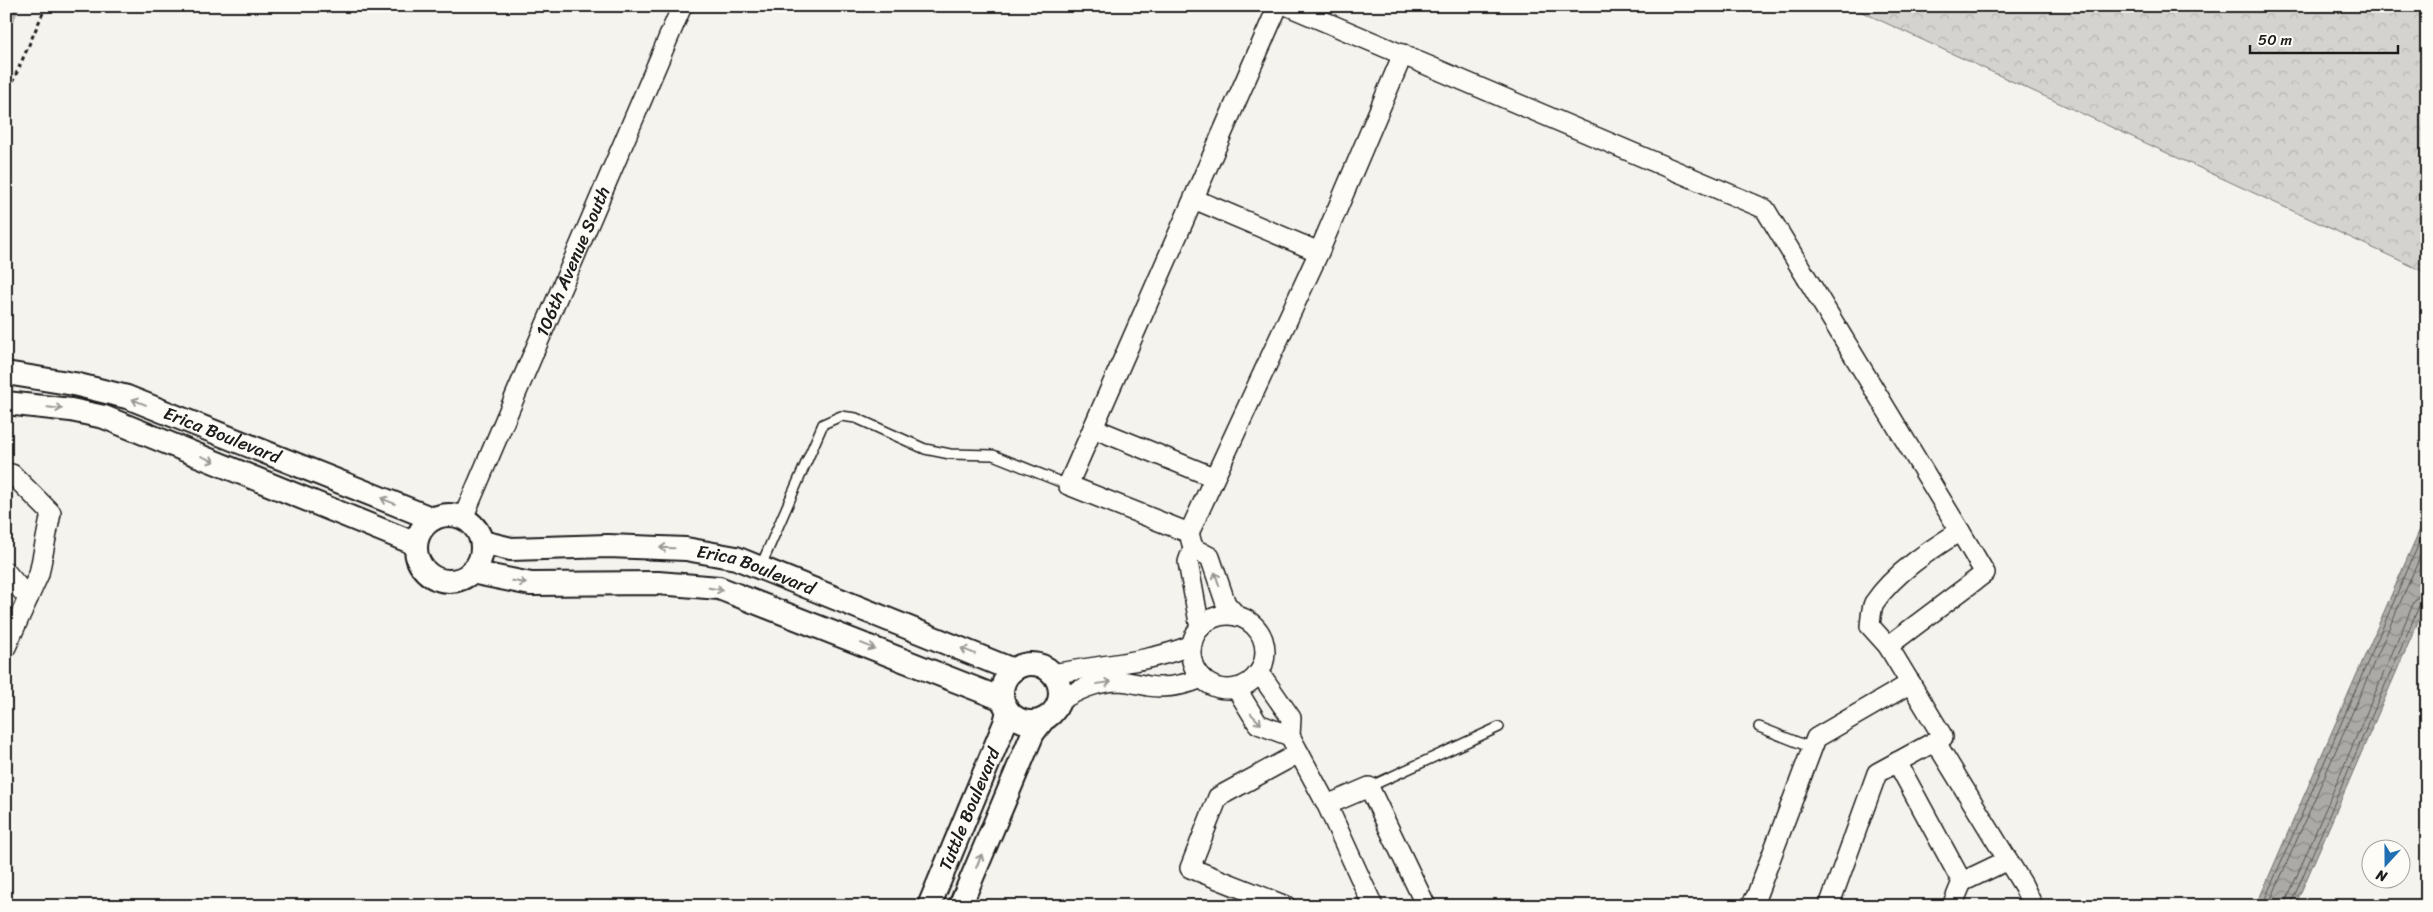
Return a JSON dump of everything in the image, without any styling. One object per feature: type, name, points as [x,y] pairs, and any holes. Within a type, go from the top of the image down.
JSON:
[{"type":"street","name":"106th Avenue South","points":[[463,518],[682,6]]},
{"type":"street","points":[[1237,616],[1226,604],[1210,558],[1191,541],[1068,485],[1278,6]]},
{"type":"street","points":[[1288,6],[1765,210],[1985,573],[1888,646]]},
{"type":"street","points":[[1200,628],[1188,562],[1191,541],[1213,477],[1319,252],[1403,54]]},
{"type":"street","points":[[1194,199],[1319,252]]},
{"type":"street","name":"Erica Boulevard","points":[[6,373],[74,384],[127,397],[433,519]]},
{"type":"street","name":"Erica Boulevard","points":[[6,403],[71,410],[104,417],[416,544]]},
{"type":"street","points":[[1093,428],[1213,477]]},
{"type":"street","points":[[6,473],[12,474],[51,513],[39,574],[6,648]]},
{"type":"street","points":[[453,515],[463,518],[478,532],[482,542],[482,553],[478,564],[462,578],[451,581],[435,577],[422,566],[417,556],[416,544],[419,534],[433,519],[453,515]]},
{"type":"street","points":[[1829,906],[1877,773],[1943,737],[1888,646],[1870,626],[1873,604],[1894,581],[1932,548],[1960,531]]},
{"type":"street","name":"Erica Boulevard","points":[[482,542],[511,549],[608,546],[686,549],[736,558],[1013,670]]},
{"type":"street","points":[[6,572],[28,598]]},
{"type":"street","name":"Erica Boulevard","points":[[471,572],[530,584],[658,583],[719,588],[1005,705]]},
{"type":"street","points":[[1225,615],[1237,616],[1248,620],[1257,629],[1263,640],[1265,652],[1263,664],[1259,672],[1248,683],[1236,688],[1224,689],[1212,685],[1202,678],[1195,668],[1191,657],[1192,645],[1200,628],[1213,618],[1225,615]]},
{"type":"street","points":[[1053,674],[1148,659],[1172,653],[1192,645]]},
{"type":"street","points":[[1032,664],[1041,666],[1053,674],[1060,688],[1059,701],[1051,715],[1043,720],[1024,722],[1005,705],[1003,683],[1013,670],[1032,664]]},
{"type":"street","points":[[1259,672],[1291,718],[1290,736],[1327,805],[1373,906]]},
{"type":"street","points":[[1059,701],[1080,688],[1096,684],[1119,681],[1151,686],[1171,686],[1184,685],[1202,678]]},
{"type":"street","points":[[1750,906],[1756,897],[1816,738],[1910,683]]},
{"type":"street","points":[[1236,688],[1258,724],[1290,736]]},
{"type":"street","name":"Tuttle Boulevard","points":[[929,906],[1005,723],[1005,705]]},
{"type":"street","name":"Tuttle Boulevard","points":[[960,906],[1033,733],[1043,720]]},
{"type":"street","points":[[1935,741],[2008,860],[2033,906]]},
{"type":"street","points":[[1286,906],[1190,868],[1218,797],[1299,753]]},
{"type":"street","points":[[1896,762],[1962,882]]},
{"type":"street","points":[[1327,805],[1369,787],[1426,906]]},
{"type":"street","points":[[1952,906],[1962,882],[2008,860]]},
{"type":"lane","points":[[760,568],[823,424],[841,416],[856,418],[925,449],[950,454],[993,456],[1068,485]]},
{"type":"lane","points":[[1369,787],[1499,728]]},
{"type":"lane","points":[[1759,728],[1812,748]]},
{"type":"path","points":[[6,97],[46,6]]},
{"type":"green space","points":[[1849,6],[2427,6],[2427,273]]},
{"type":"water","points":[[2427,513],[2427,601],[2295,906],[2256,906]]},
{"type":"waterway","points":[[6,14],[9,6]]}]
